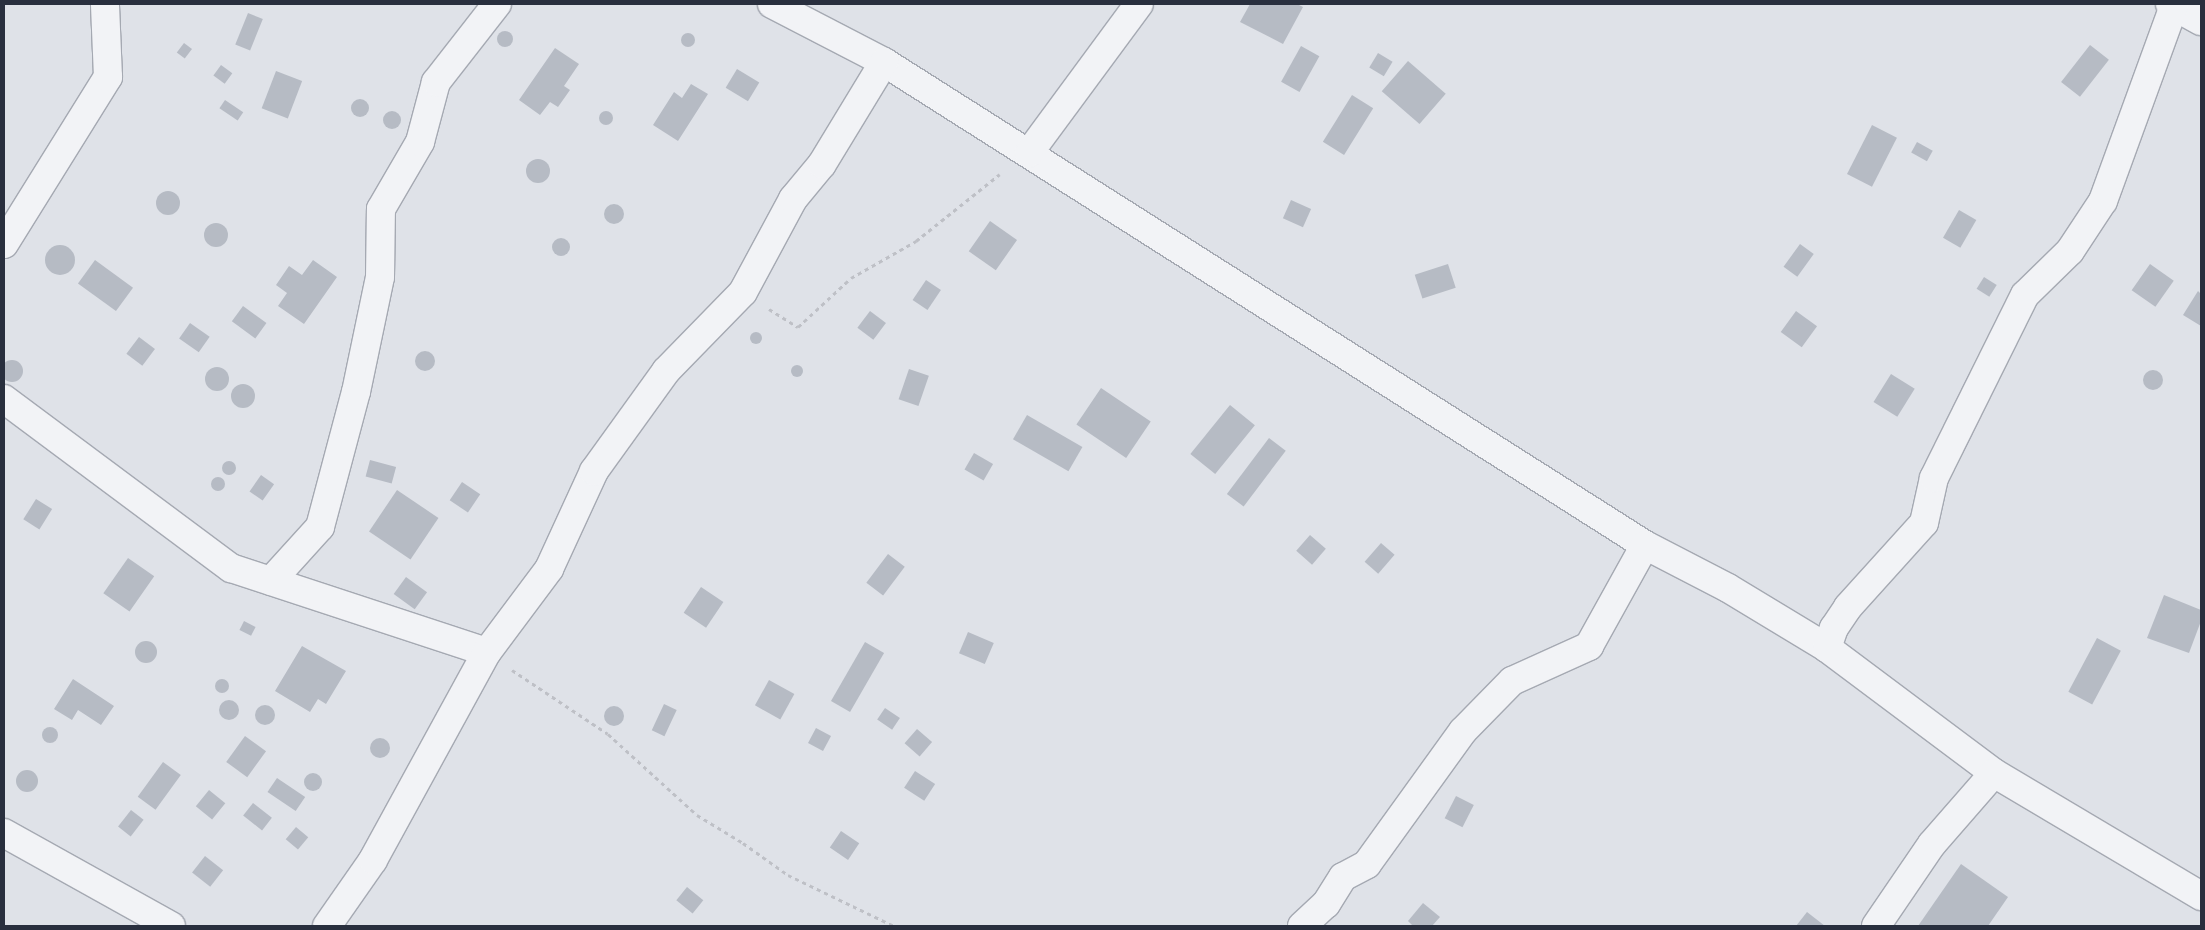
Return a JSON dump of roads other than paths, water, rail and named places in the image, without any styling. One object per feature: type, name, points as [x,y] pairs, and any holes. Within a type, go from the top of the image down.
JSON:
[{"type":"street","points":[[4,244],[108,77],[105,4]]},
{"type":"street","points":[[271,581],[320,527],[356,392],[380,277],[381,209],[420,142],[436,82],[497,4]]},
{"type":"street","points":[[772,4],[884,62],[1646,545],[1728,588],[1827,648],[1994,772],[2201,896]]},
{"type":"street","points":[[1029,153],[1139,4]]},
{"type":"street","points":[[1827,648],[1834,628],[1848,607],[1924,523],[1934,478],[2025,295],[2070,251],[2103,201],[2172,5],[2201,21]]},
{"type":"street","points":[[327,926],[373,860],[487,652],[549,569],[594,471],[666,371],[743,292],[793,199],[822,164],[884,62]]},
{"type":"street","points":[[4,399],[231,568],[487,652]]},
{"type":"street","points":[[1302,926],[1326,904],[1343,877],[1367,864],[1463,731],[1512,681],[1589,646],[1646,545]]},
{"type":"street","points":[[1876,926],[1932,844],[1994,772]]},
{"type":"street","points":[[4,833],[171,926]]}]
